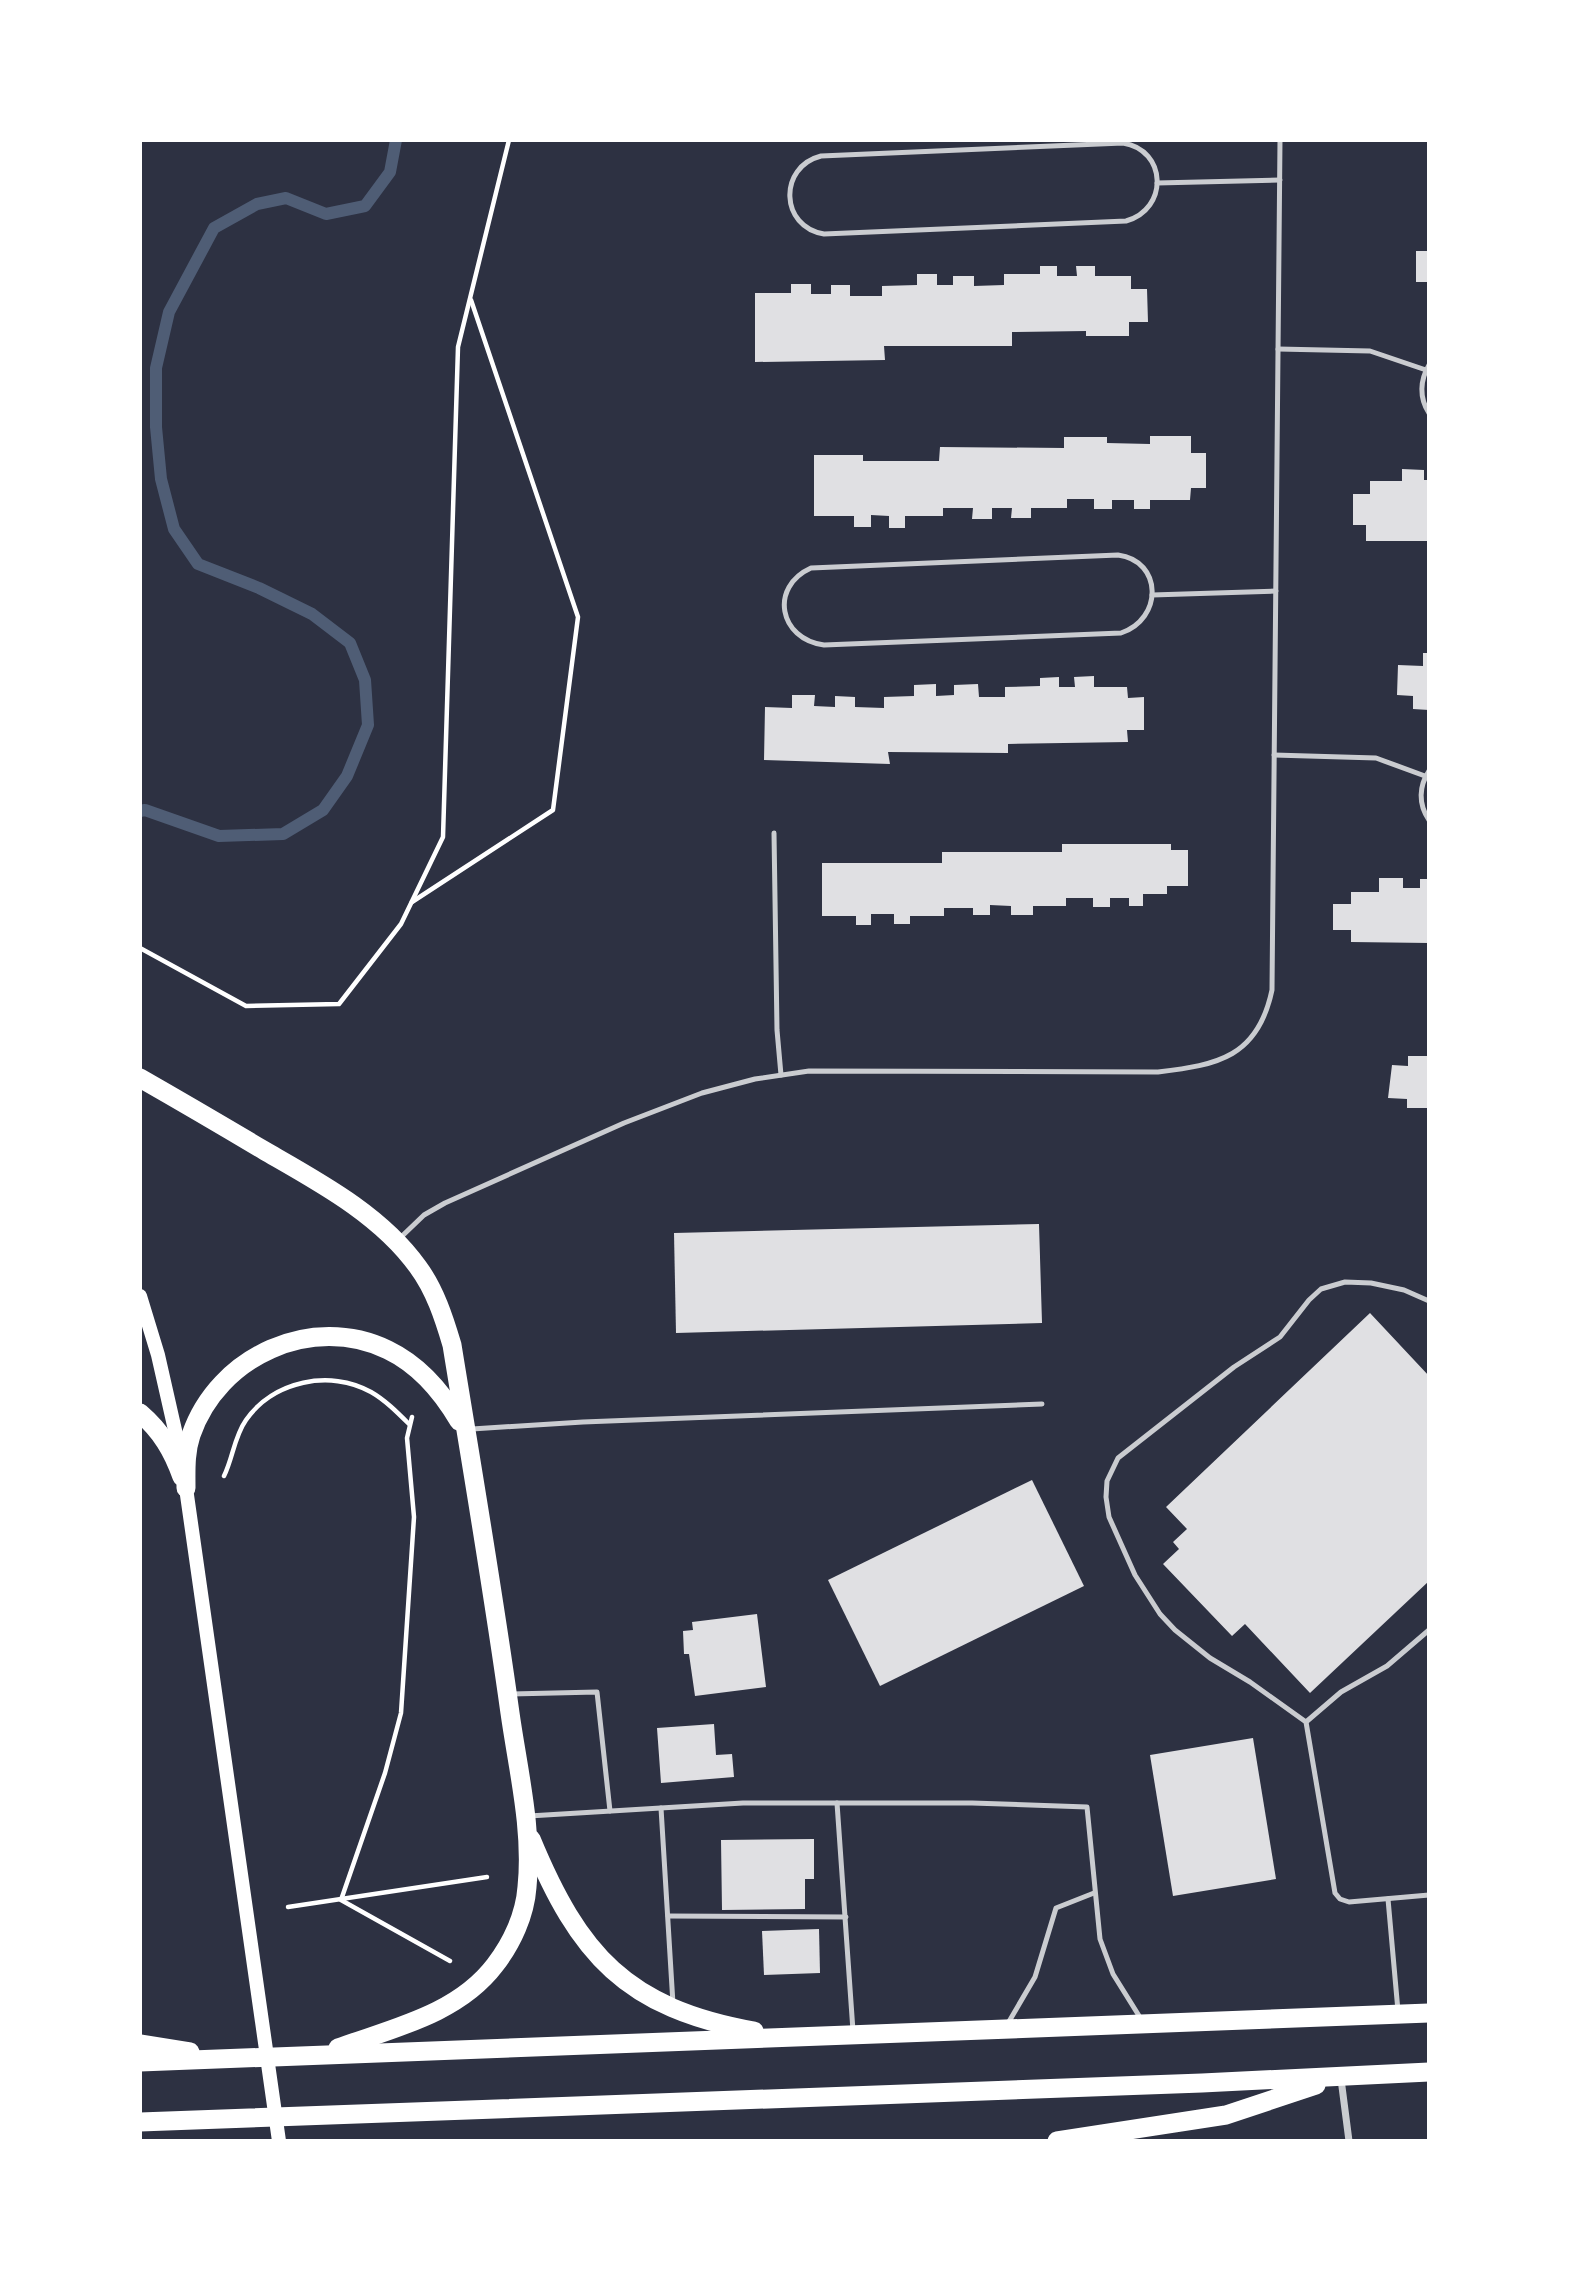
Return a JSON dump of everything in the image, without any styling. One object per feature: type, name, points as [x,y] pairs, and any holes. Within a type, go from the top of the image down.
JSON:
[{"type":"highway","points":[[140,1077],[306,1175],[342,1198],[397,1241],[433,1291],[452,1345],[526,1824],[527,1887],[522,1912],[505,1951],[463,1997],[446,2007],[322,2053]]},
{"type":"highway","points":[[186,1488],[186,1459],[191,1437],[198,1418],[217,1389],[259,1354],[281,1344],[310,1337],[338,1337],[365,1342],[397,1355],[436,1387],[465,1430]]},
{"type":"highway","points":[[140,1412],[167,1442],[186,1488]]},
{"type":"highway","points":[[526,1824],[557,1899],[590,1947],[617,1974],[636,1989],[674,2009],[717,2023],[791,2038]]},
{"type":"highway","points":[[140,2062],[1429,2013]]},
{"type":"highway","points":[[140,2044],[229,2059]]},
{"type":"highway","points":[[140,2122],[1429,2072]]},
{"type":"highway","points":[[1058,2141],[1226,2115],[1341,2077]]},
{"type":"main road","points":[[140,1296],[168,1394],[186,1488],[228,1774],[248,1940],[279,2141]]},
{"type":"street","points":[[1341,2077],[1349,2141]]},
{"type":"lane","points":[[397,1241],[424,1215],[438,1206],[579,1142],[729,1084],[809,1071],[1158,1072],[1202,1066],[1235,1052],[1247,1042],[1259,1026],[1272,990],[1280,140]]},
{"type":"lane","points":[[1123,143],[1137,147],[1149,156],[1157,183],[1155,197],[1147,210],[1136,218],[1121,222],[824,234],[814,232],[798,220],[791,208],[790,198],[790,184],[799,167],[811,158],[825,155],[1123,143]]},
{"type":"lane","points":[[1157,183],[1280,180]]},
{"type":"lane","points":[[1278,349],[1370,351],[1427,368],[1422,393],[1423,403],[1429,414]]},
{"type":"lane","points":[[1113,555],[1127,557],[1140,564],[1149,576],[1152,595],[1150,609],[1142,621],[1121,633],[824,645],[809,643],[793,632],[786,619],[785,605],[785,595],[791,582],[811,568],[1113,555]]},
{"type":"lane","points":[[1152,595],[1276,591]]},
{"type":"lane","points":[[1274,755],[1376,758],[1427,773],[1421,800],[1429,820]]},
{"type":"lane","points":[[774,833],[776,1030],[782,1074]]},
{"type":"lane","points":[[1429,1301],[1404,1290],[1379,1284],[1345,1282],[1321,1289],[1280,1337],[1234,1367],[1118,1458],[1107,1481],[1106,1497],[1109,1517],[1135,1575],[1160,1614],[1175,1630],[1210,1658],[1251,1682],[1306,1723],[1335,1893],[1340,1899],[1349,1902],[1429,1895]]},
{"type":"lane","points":[[465,1430],[523,1424],[1042,1404]]},
{"type":"lane","points":[[1306,1723],[1341,1692],[1387,1666],[1429,1630]]},
{"type":"lane","points":[[508,1694],[597,1692],[610,1811]]},
{"type":"lane","points":[[526,1824],[610,1811],[743,1803],[972,1803],[1087,1807],[1098,1927],[1108,1963],[1144,2025]]},
{"type":"lane","points":[[837,1803],[853,2035]]},
{"type":"lane","points":[[661,1808],[674,2009]]},
{"type":"lane","points":[[1004,2030],[1035,1977],[1056,1908],[1094,1893]]},
{"type":"lane","points":[[1388,1899],[1399,2015]]},
{"type":"lane","points":[[668,1916],[846,1917]]},
{"type":"path","points":[[140,948],[246,1006],[339,1004],[401,924],[443,837],[458,347],[509,140]]},
{"type":"path","points":[[411,902],[553,810],[578,617],[470,297]]},
{"type":"path","points":[[224,1476],[247,1418],[268,1398],[304,1382],[341,1381],[360,1387],[382,1399],[409,1423]]},
{"type":"path","points":[[341,1900],[385,1773],[401,1713],[415,1517],[407,1437],[412,1417]]},
{"type":"path","points":[[288,1907],[487,1877]]},
{"type":"path","points":[[341,1900],[450,1961]]},
{"type":"building","points":[[1416,251],[1429,251],[1429,282],[1416,282]]},
{"type":"building","points":[[1040,266],[1057,266],[1057,276],[1077,276],[1076,266],[1095,266],[1095,276],[1131,276],[1131,289],[1147,289],[1148,322],[1129,322],[1129,336],[1086,336],[1086,331],[1012,332],[1012,346],[884,346],[885,360],[755,362],[755,293],[791,293],[791,284],[811,284],[811,294],[831,294],[831,285],[850,285],[850,296],[882,296],[882,286],[917,285],[917,274],[937,274],[937,285],[953,285],[953,276],[974,276],[974,286],[1004,285],[1004,274],[1040,274]]},
{"type":"building","points":[[1150,436],[1191,436],[1191,453],[1206,453],[1206,488],[1191,488],[1190,500],[1150,500],[1150,509],[1134,509],[1134,500],[1112,500],[1112,509],[1094,509],[1094,499],[1067,499],[1067,508],[1031,508],[1031,518],[1011,518],[1012,508],[992,508],[992,519],[972,519],[973,508],[943,508],[943,516],[905,516],[905,528],[889,528],[889,516],[871,515],[871,527],[854,527],[854,516],[814,516],[814,455],[863,455],[863,461],[939,461],[940,447],[1064,448],[1064,437],[1107,437],[1107,443],[1150,444]]},
{"type":"building","points":[[1402,469],[1424,470],[1424,480],[1429,480],[1429,541],[1366,541],[1366,525],[1353,525],[1353,494],[1370,494],[1370,481],[1402,481]]},
{"type":"building","points":[[1423,653],[1429,653],[1429,710],[1413,709],[1413,696],[1397,695],[1398,665],[1423,666]]},
{"type":"building","points":[[1094,676],[1094,687],[1127,687],[1128,698],[1144,697],[1144,730],[1127,730],[1128,742],[1008,744],[1008,753],[888,752],[890,764],[764,760],[765,707],[792,708],[792,695],[815,695],[814,706],[835,707],[835,696],[855,697],[855,707],[884,708],[884,697],[914,696],[914,685],[936,684],[936,696],[954,695],[954,685],[978,684],[979,697],[1005,697],[1005,687],[1040,686],[1040,678],[1059,677],[1059,687],[1075,687],[1074,677]]},
{"type":"building","points":[[1062,844],[1171,844],[1171,850],[1188,850],[1188,886],[1167,886],[1167,894],[1143,894],[1143,906],[1129,906],[1129,898],[1110,898],[1110,907],[1093,907],[1093,898],[1066,898],[1066,906],[1033,906],[1033,915],[1011,915],[1011,906],[990,905],[990,915],[973,915],[973,908],[944,908],[944,916],[910,916],[910,924],[894,924],[894,914],[871,914],[871,925],[856,925],[856,916],[822,916],[822,863],[942,863],[942,852],[1062,852]]},
{"type":"building","points":[[1379,878],[1403,878],[1403,888],[1420,888],[1420,879],[1429,879],[1429,943],[1351,942],[1351,930],[1333,930],[1333,904],[1351,904],[1351,892],[1379,892]]},
{"type":"building","points":[[1408,1056],[1429,1056],[1429,1108],[1407,1108],[1407,1099],[1388,1098],[1392,1065],[1408,1066]]},
{"type":"building","points":[[1039,1224],[1042,1323],[676,1333],[674,1233]]},
{"type":"building","points":[[1370,1313],[1429,1376],[1429,1581],[1310,1693],[1245,1624],[1232,1636],[1163,1564],[1179,1549],[1173,1542],[1187,1529],[1166,1507]]},
{"type":"building","points":[[1032,1480],[1084,1586],[880,1686],[828,1580]]},
{"type":"building","points":[[757,1614],[766,1687],[695,1696],[689,1654],[684,1654],[683,1631],[693,1630],[692,1622]]},
{"type":"building","points":[[714,1724],[716,1755],[732,1754],[734,1777],[661,1783],[657,1728]]},
{"type":"building","points":[[1253,1738],[1276,1879],[1173,1896],[1150,1755]]},
{"type":"building","points":[[814,1839],[814,1879],[805,1879],[805,1909],[722,1910],[721,1840]]},
{"type":"building","points":[[819,1929],[820,1973],[764,1975],[762,1931]]},
{"type":"waterway","points":[[140,811],[145,810],[219,836],[283,834],[323,810],[347,776],[368,725],[365,680],[350,643],[312,614],[259,588],[198,564],[174,529],[161,479],[156,427],[156,368],[169,312],[214,228],[257,204],[286,198],[326,214],[365,206],[390,172],[396,140]]}]
